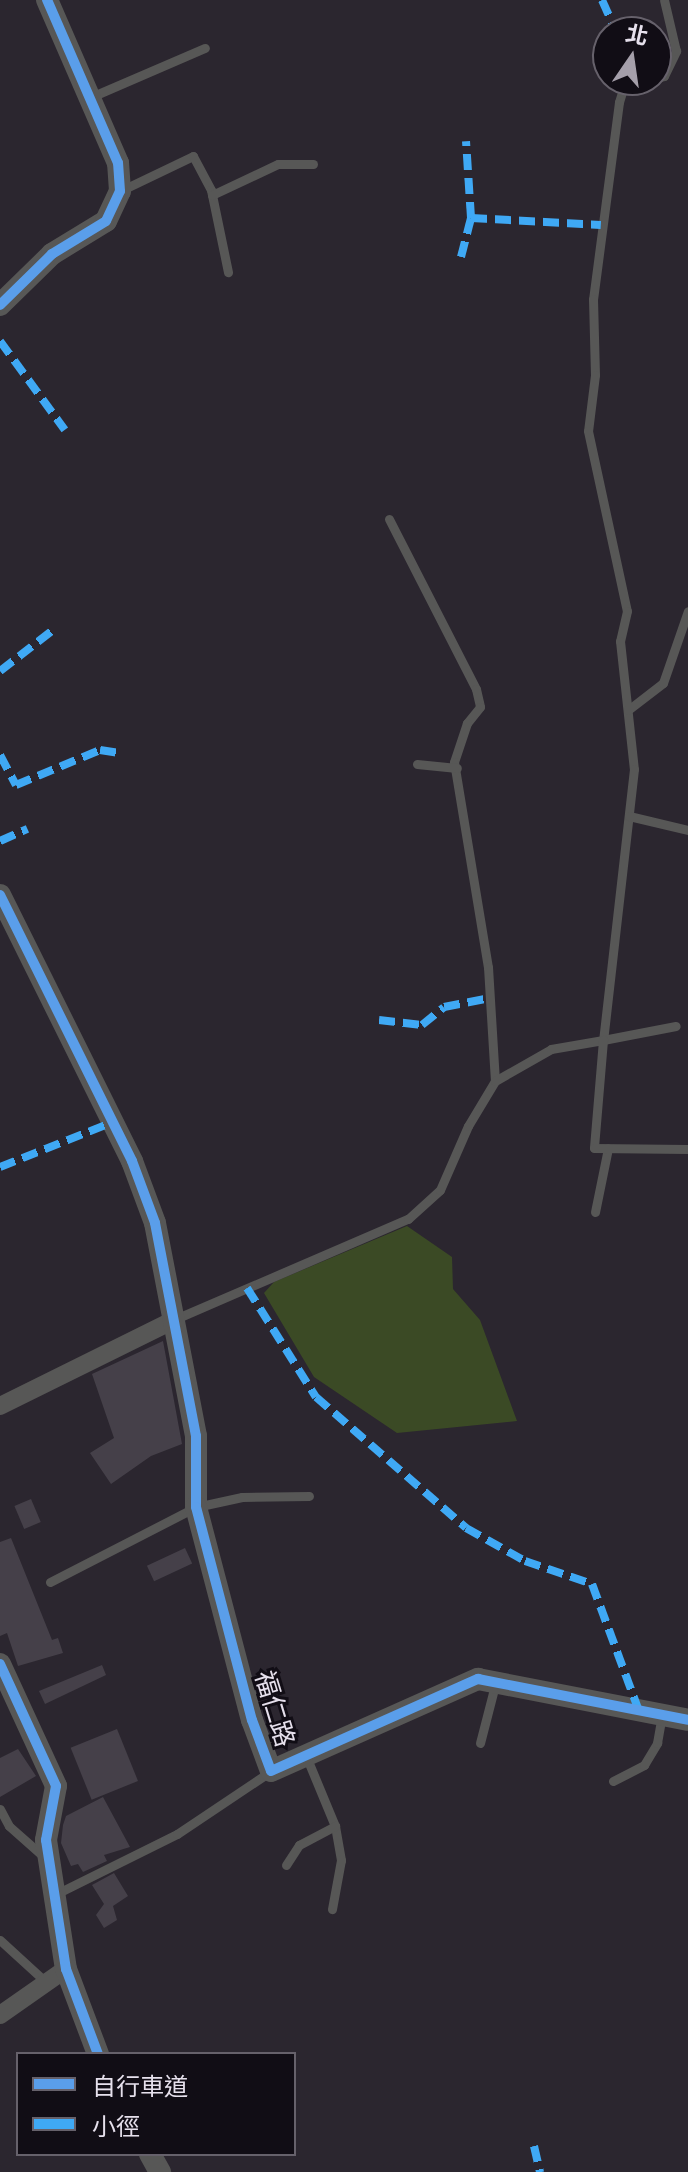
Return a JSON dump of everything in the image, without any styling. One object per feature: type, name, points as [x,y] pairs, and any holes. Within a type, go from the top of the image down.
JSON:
[{"type":"street","points":[[0,305],[52,254],[106,221],[120,191],[118,163],[47,0]]},
{"type":"street","name":"福仁路","points":[[0,895],[132,1161],[155,1223],[196,1436],[196,1507],[252,1720],[271,1771],[305,1754],[327,1750],[478,1679],[688,1720]]},
{"type":"street","points":[[0,1406],[172,1321]]},
{"type":"street","points":[[0,1664],[56,1786],[46,1840],[66,1969],[97,2052]]},
{"type":"street","points":[[0,2015],[66,1969]]},
{"type":"lane","points":[[672,34],[676,51],[672,59]]},
{"type":"lane","points":[[88,98],[205,48]]},
{"type":"lane","points":[[621,96],[595,284],[595,375],[588,431],[627,611],[620,641],[634,769],[594,1148],[688,1149]]},
{"type":"lane","points":[[120,191],[193,156],[212,195],[228,272]]},
{"type":"lane","points":[[212,195],[278,164],[313,164]]},
{"type":"lane","points":[[389,519],[476,689],[480,707],[467,723],[454,762],[488,967],[495,1081]]},
{"type":"lane","points":[[628,710],[663,683],[688,611]]},
{"type":"lane","points":[[417,764],[457,768]]},
{"type":"lane","points":[[629,816],[688,830]]},
{"type":"lane","points":[[172,1321],[408,1219],[440,1190],[468,1126],[495,1081],[551,1049],[676,1026]]},
{"type":"lane","points":[[595,1212],[608,1148]]},
{"type":"lane","points":[[50,1582],[196,1507],[242,1497],[309,1496]]},
{"type":"lane","points":[[480,1743],[496,1683]]},
{"type":"lane","points":[[613,1781],[644,1765],[657,1743],[662,1715]]},
{"type":"lane","points":[[305,1754],[335,1826],[341,1860],[332,1909]]},
{"type":"lane","points":[[56,1894],[177,1834],[271,1771]]},
{"type":"lane","points":[[0,1809],[9,1826],[50,1862]]},
{"type":"lane","points":[[286,1865],[299,1845],[335,1826]]},
{"type":"lane","points":[[0,1940],[47,1983]]},
{"type":"green space","points":[[407,1226],[452,1257],[453,1289],[480,1320],[517,1421],[397,1433],[314,1377],[264,1293],[274,1282]]},
{"type":"building","points":[[163,1341],[182,1444],[151,1456],[111,1484],[90,1453],[114,1438],[92,1374]]},
{"type":"building","points":[[31,1499],[41,1522],[24,1529],[14,1506]]},
{"type":"building","points":[[11,1538],[52,1640],[58,1638],[63,1653],[18,1666],[7,1633],[0,1636],[0,1542]]},
{"type":"building","points":[[185,1548],[192,1563],[154,1581],[147,1566]]},
{"type":"building","points":[[102,1665],[106,1675],[45,1704],[39,1691]]},
{"type":"building","points":[[117,1729],[138,1781],[92,1800],[71,1748]]},
{"type":"building","points":[[18,1749],[36,1776],[0,1797],[0,1758]]},
{"type":"building","points":[[103,1797],[130,1847],[104,1855],[107,1861],[83,1872],[78,1864],[71,1866],[61,1843],[63,1825],[66,1816]]},
{"type":"building","points":[[114,1873],[128,1896],[113,1906],[117,1920],[104,1928],[96,1915],[104,1904],[92,1885]]},
{"type":"marked path","points":[[602,0],[609,16]]},
{"type":"marked path","points":[[461,257],[471,218],[466,141]]},
{"type":"marked path","points":[[471,218],[601,225]]},
{"type":"marked path","points":[[0,341],[65,430]]},
{"type":"marked path","points":[[0,671],[53,630]]},
{"type":"marked path","points":[[0,755],[16,785],[100,750],[118,753]]},
{"type":"marked path","points":[[0,841],[27,829]]},
{"type":"marked path","points":[[379,1020],[422,1025],[444,1007],[490,998]]},
{"type":"marked path","points":[[0,1167],[113,1122]]},
{"type":"marked path","points":[[247,1288],[316,1397],[466,1528],[525,1561],[592,1584],[639,1711]]},
{"type":"marked path","points":[[534,2146],[540,2172]]},
{"type":"cycle path","points":[[0,305],[52,254],[106,221],[120,191],[118,163],[47,0]]},
{"type":"cycle path","points":[[0,895],[132,1161],[155,1223],[196,1436],[196,1507],[252,1720],[271,1771],[478,1679],[688,1720]]},
{"type":"cycle path","points":[[0,1664],[56,1786],[46,1840],[66,1969],[97,2052]]}]
